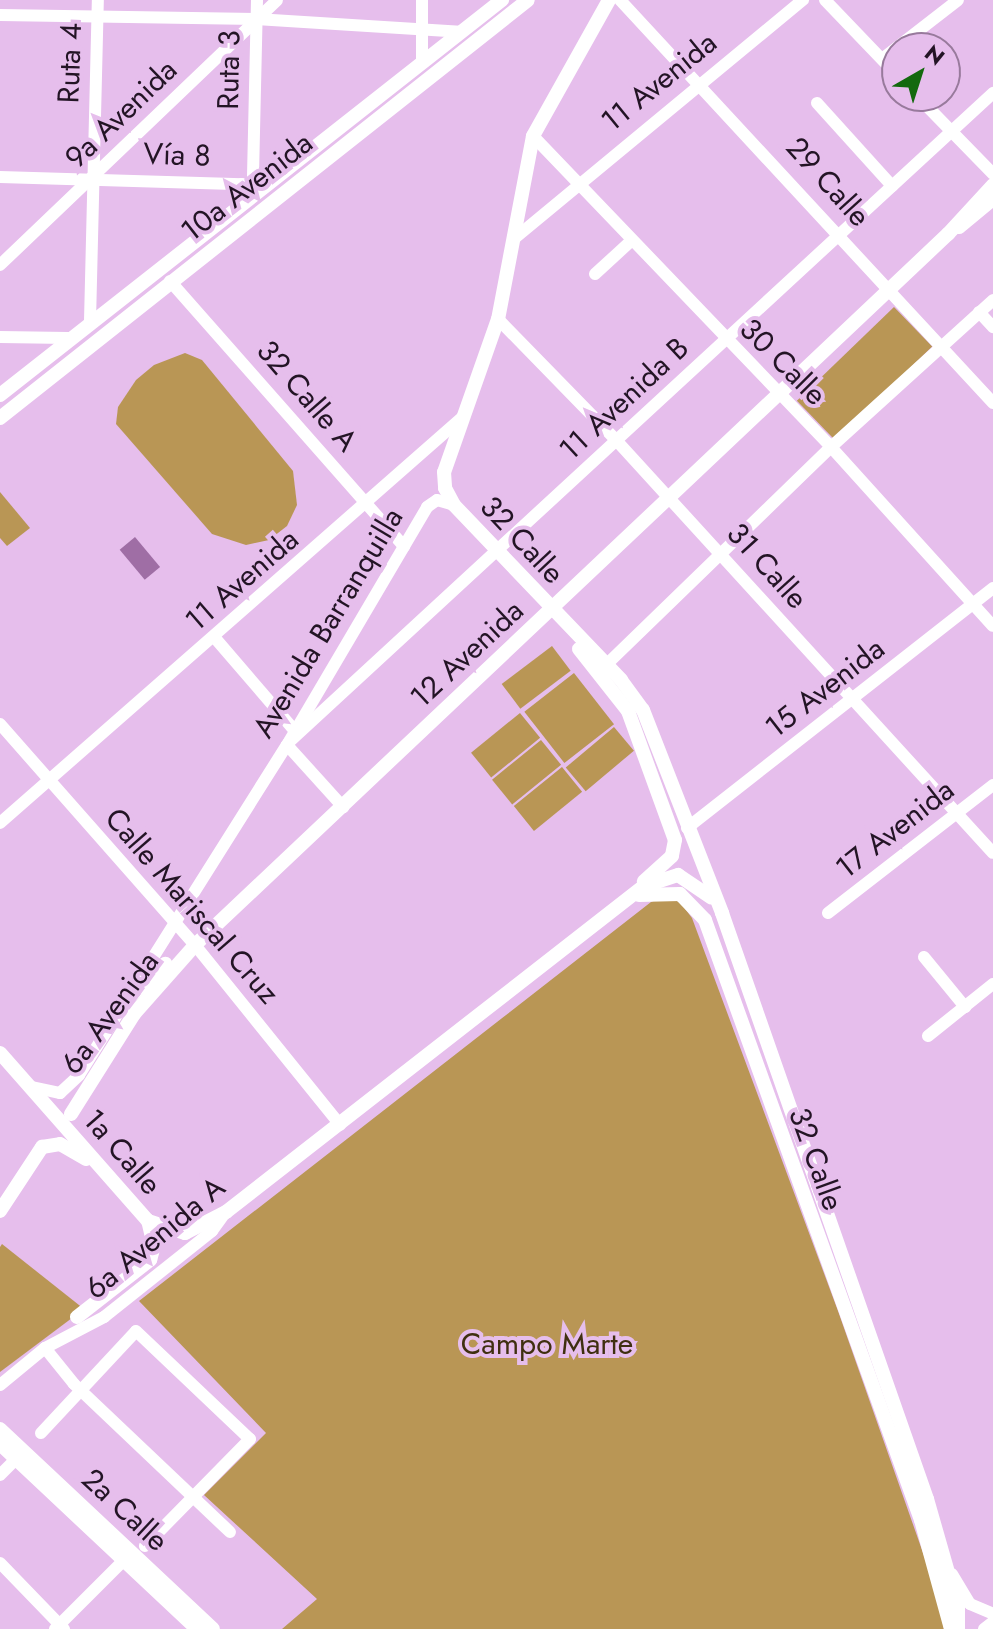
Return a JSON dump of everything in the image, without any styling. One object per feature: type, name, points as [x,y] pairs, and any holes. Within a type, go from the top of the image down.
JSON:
[{"type":"main road","name":"10a Avenida","points":[[0,395],[68,338],[502,0]]},
{"type":"main road","name":"10a Avenida","points":[[0,418],[528,0]]},
{"type":"main road","points":[[454,505],[444,472],[498,319],[533,136],[609,0]]},
{"type":"main road","points":[[466,28],[478,38]]},
{"type":"main road","name":"12 Avenida","points":[[195,945],[948,234],[993,185]]},
{"type":"main road","points":[[170,281],[172,263],[253,193]]},
{"type":"main road","name":"12 Avenida","points":[[948,234],[993,199]]},
{"type":"main road","name":"32 Calle","points":[[454,505],[606,665],[643,710],[691,844],[722,913],[949,1568],[958,1629]]},
{"type":"main road","name":"32 Calle","points":[[551,610],[628,711],[650,779]]},
{"type":"main road","points":[[650,779],[679,832],[691,844]]},
{"type":"main road","points":[[340,1125],[620,903],[675,849],[650,779]]},
{"type":"main road","name":"32 Calle","points":[[620,903],[660,878],[678,875],[699,885],[722,913]]},
{"type":"main road","name":"32 Calle","points":[[620,903],[653,891],[672,891],[694,903],[705,920],[921,1520],[951,1629]]},
{"type":"main road","points":[[129,998],[178,952],[195,945]]},
{"type":"main road","name":"6a Avenida","points":[[71,1114],[134,1014],[195,945]]},
{"type":"main road","name":"1a Calle","points":[[0,1053],[148,1221],[185,1233],[226,1212]]},
{"type":"main road","name":"6a Avenida A","points":[[226,1212],[340,1125]]},
{"type":"main road","points":[[0,1211],[46,1146],[66,1146],[100,1169]]},
{"type":"main road","points":[[0,1224],[39,1163]]},
{"type":"main road","points":[[77,1317],[150,1260],[154,1246],[148,1221]]},
{"type":"main road","name":"2a Calle","points":[[0,1429],[213,1629]]},
{"type":"main road","name":"2a Calle","points":[[6,1448],[197,1629]]},
{"type":"main road","points":[[185,1601],[224,1629]]},
{"type":"street","name":"Ruta 4","points":[[90,321],[98,0]]},
{"type":"street","name":"Ruta 3","points":[[253,193],[257,0]]},
{"type":"street","name":"9a Avenida","points":[[0,265],[277,0]]},
{"type":"street","points":[[422,0],[422,61]]},
{"type":"street","name":"29 Calle","points":[[620,0],[700,80],[993,403]]},
{"type":"street","name":"11 Avenida","points":[[515,238],[700,80],[803,0]]},
{"type":"street","points":[[825,0],[881,58]]},
{"type":"street","points":[[917,32],[958,0]]},
{"type":"street","points":[[0,15],[256,19],[422,31],[466,28]]},
{"type":"street","name":"11 Avenida B","points":[[290,739],[498,554],[616,440],[993,93]]},
{"type":"street","points":[[817,103],[892,186]]},
{"type":"street","points":[[933,112],[993,174]]},
{"type":"street","name":"30 Calle","points":[[533,136],[725,341],[831,447],[993,626]]},
{"type":"street","name":"Vía 8","points":[[0,177],[242,184],[253,193]]},
{"type":"street","points":[[595,274],[631,241]]},
{"type":"street","name":"32 Calle A","points":[[170,281],[404,546]]},
{"type":"street","points":[[606,665],[831,447],[993,300]]},
{"type":"street","points":[[979,312],[993,327]]},
{"type":"street","name":"31 Calle","points":[[498,319],[616,440],[993,853]]},
{"type":"street","points":[[0,337],[68,338]]},
{"type":"street","name":"11 Avenida","points":[[0,823],[368,505],[465,415]]},
{"type":"street","name":"Avenida Barranquilla","points":[[28,1085],[52,1093],[70,1087],[290,739],[427,507],[437,500],[454,505]]},
{"type":"street","name":"15 Avenida","points":[[687,828],[993,588]]},
{"type":"street","points":[[215,638],[343,807]]},
{"type":"street","name":"Calle Mariscal Cruz","points":[[0,724],[195,945],[340,1125]]},
{"type":"street","name":"17 Avenida","points":[[828,913],[993,785]]},
{"type":"street","points":[[924,957],[965,1007]]},
{"type":"street","points":[[928,1036],[993,984]]},
{"type":"street","name":"6a Avenida A","points":[[0,1385],[45,1348],[104,1317],[212,1231],[226,1212]]},
{"type":"street","points":[[41,1433],[136,1331],[250,1439],[145,1546]]},
{"type":"street","points":[[45,1348],[81,1390],[230,1532]]},
{"type":"street","points":[[0,1475],[6,1448]]},
{"type":"street","points":[[0,1563],[60,1628],[124,1560]]},
{"type":"street","points":[[949,1568],[970,1604],[993,1614]]},
{"type":"street","points":[[984,1629],[993,1622]]},
{"type":"green space","points":[[894,307],[932,347],[835,440],[797,401]]},
{"type":"green space","points":[[185,353],[202,360],[293,471],[297,505],[287,526],[269,540],[246,545],[212,534],[116,424],[118,407],[136,380],[154,365]]},
{"type":"green space","points":[[0,492],[30,528],[7,546],[0,538]]},
{"type":"green space","points":[[552,646],[571,671],[520,709],[502,684]]},
{"type":"green space","points":[[574,673],[614,724],[564,763],[524,712]]},
{"type":"green space","points":[[520,713],[540,738],[491,778],[471,753]]},
{"type":"green space","points":[[614,727],[634,751],[586,791],[566,767]]},
{"type":"green space","points":[[541,740],[561,765],[512,805],[492,780]]},
{"type":"green space","points":[[562,767],[582,792],[534,831],[514,806]]},
{"type":"green space","name":"Campo Marte","points":[[663,897],[680,902],[692,918],[838,1311],[935,1587],[944,1629],[282,1629],[317,1599],[204,1495],[266,1433],[139,1301],[651,902]]},
{"type":"green space","points":[[2,1244],[84,1309],[0,1372],[0,1247]]},
{"type":"shaded area","points":[[135,537],[160,567],[145,580],[120,550]]}]
